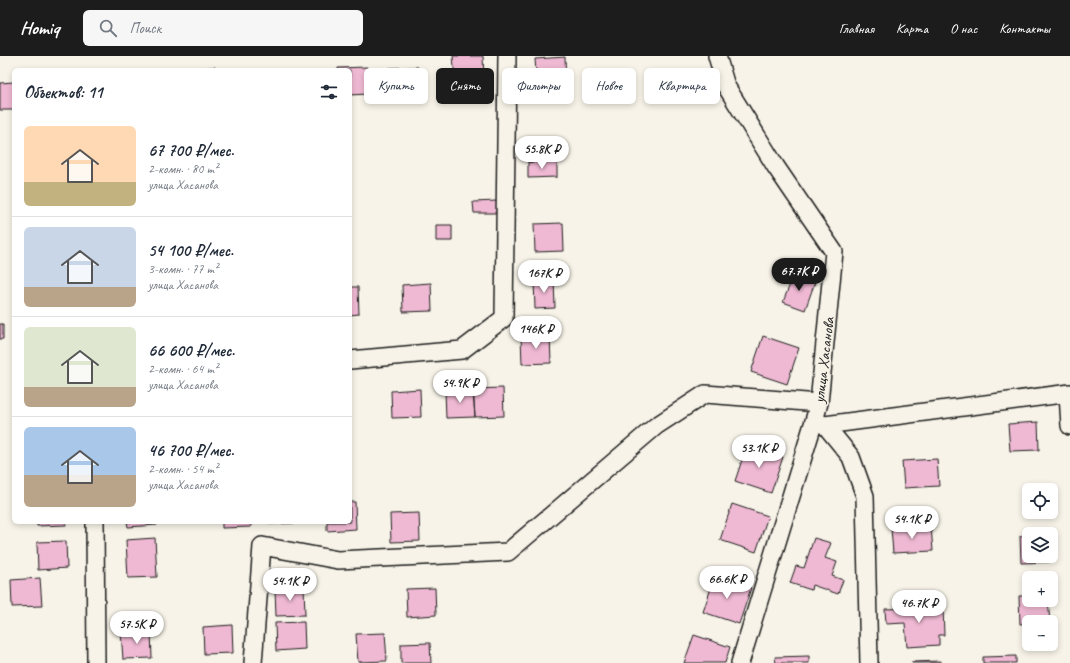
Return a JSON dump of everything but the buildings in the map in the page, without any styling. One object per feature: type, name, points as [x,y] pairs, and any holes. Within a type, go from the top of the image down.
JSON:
[{"type":"street","points":[[352,360],[462,350],[504,318],[507,56]]},
{"type":"street","name":"улица Хасанова","points":[[717,56],[726,86],[776,167],[834,252],[819,403],[819,423],[740,663]]},
{"type":"street","points":[[253,663],[262,546],[338,560],[508,552],[656,426],[705,394],[819,403]]},
{"type":"street","points":[[819,423],[1069,394],[1070,426]]},
{"type":"street","name":"улица Хасанова","points":[[819,423],[851,457],[865,496],[869,663]]},
{"type":"street","points":[[95,524],[96,663]]}]
